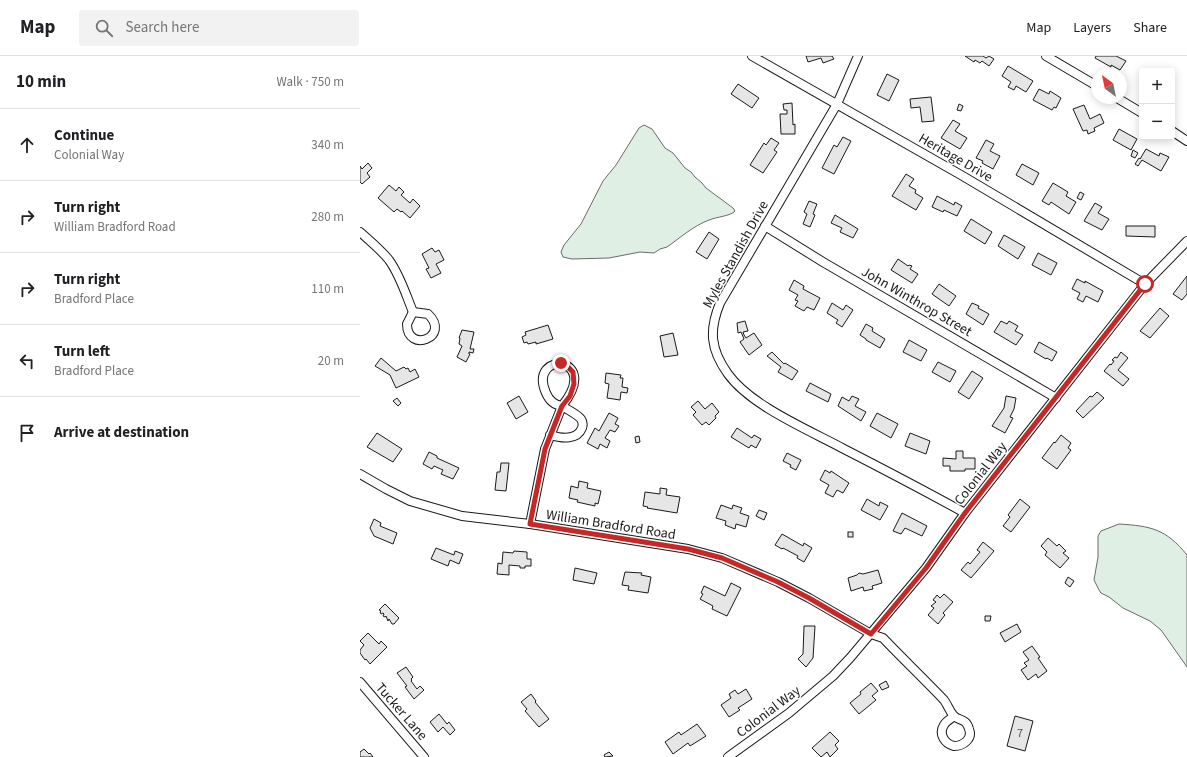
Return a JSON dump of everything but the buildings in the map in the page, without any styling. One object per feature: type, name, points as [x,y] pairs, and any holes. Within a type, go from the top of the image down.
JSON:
[{"type":"street","name":"Heritage Drive","points":[[752,56],[961,175],[1145,284]]},
{"type":"street","name":"Myles Standish Drive","points":[[858,56],[837,104],[720,303],[713,321],[712,334],[714,346],[728,374],[746,393],[764,406],[965,513]]},
{"type":"street","points":[[1046,56],[1091,82]]},
{"type":"street","points":[[1127,104],[1139,111]]},
{"type":"street","points":[[1175,134],[1187,141]]},
{"type":"street","name":"John Winthrop Street","points":[[765,226],[823,262],[1056,398]]},
{"type":"street","points":[[360,232],[390,261],[413,312]]},
{"type":"street","name":"Colonial Way","points":[[728,757],[772,726],[805,700],[839,669],[871,634],[926,568],[965,513],[1145,284],[1187,241]]},
{"type":"street","points":[[530,524],[544,453],[550,435],[562,406],[572,392],[574,384],[573,372],[564,364],[558,363],[546,370],[542,377],[542,383],[546,394],[550,400],[562,406],[580,418],[582,421],[582,429],[577,435],[568,438],[550,435]]},
{"type":"street","name":"William Bradford Road","points":[[360,474],[410,501],[472,518],[530,524],[688,549],[722,558],[778,582],[871,634],[883,638],[944,701],[954,716]]},
{"type":"street","name":"Tucker Lane","points":[[360,682],[424,757]]},
{"type":"green space","points":[[644,125],[652,129],[665,148],[673,153],[685,168],[691,172],[706,188],[735,211],[703,223],[667,247],[654,253],[640,252],[609,258],[572,259],[563,257],[561,252],[564,245],[581,224],[603,181],[616,165],[639,128]]},
{"type":"green space","points":[[1119,524],[1140,526],[1157,530],[1172,539],[1187,555],[1187,667],[1161,630],[1150,621],[1123,608],[1109,597],[1101,593],[1094,580],[1098,557],[1098,536],[1101,531]]},
{"type":"route","points":[[561,363],[569,367],[573,372],[573,390],[562,406],[547,442],[530,524],[688,549],[694,552],[722,558],[778,582],[871,634],[926,568],[965,513],[1145,284]]}]
